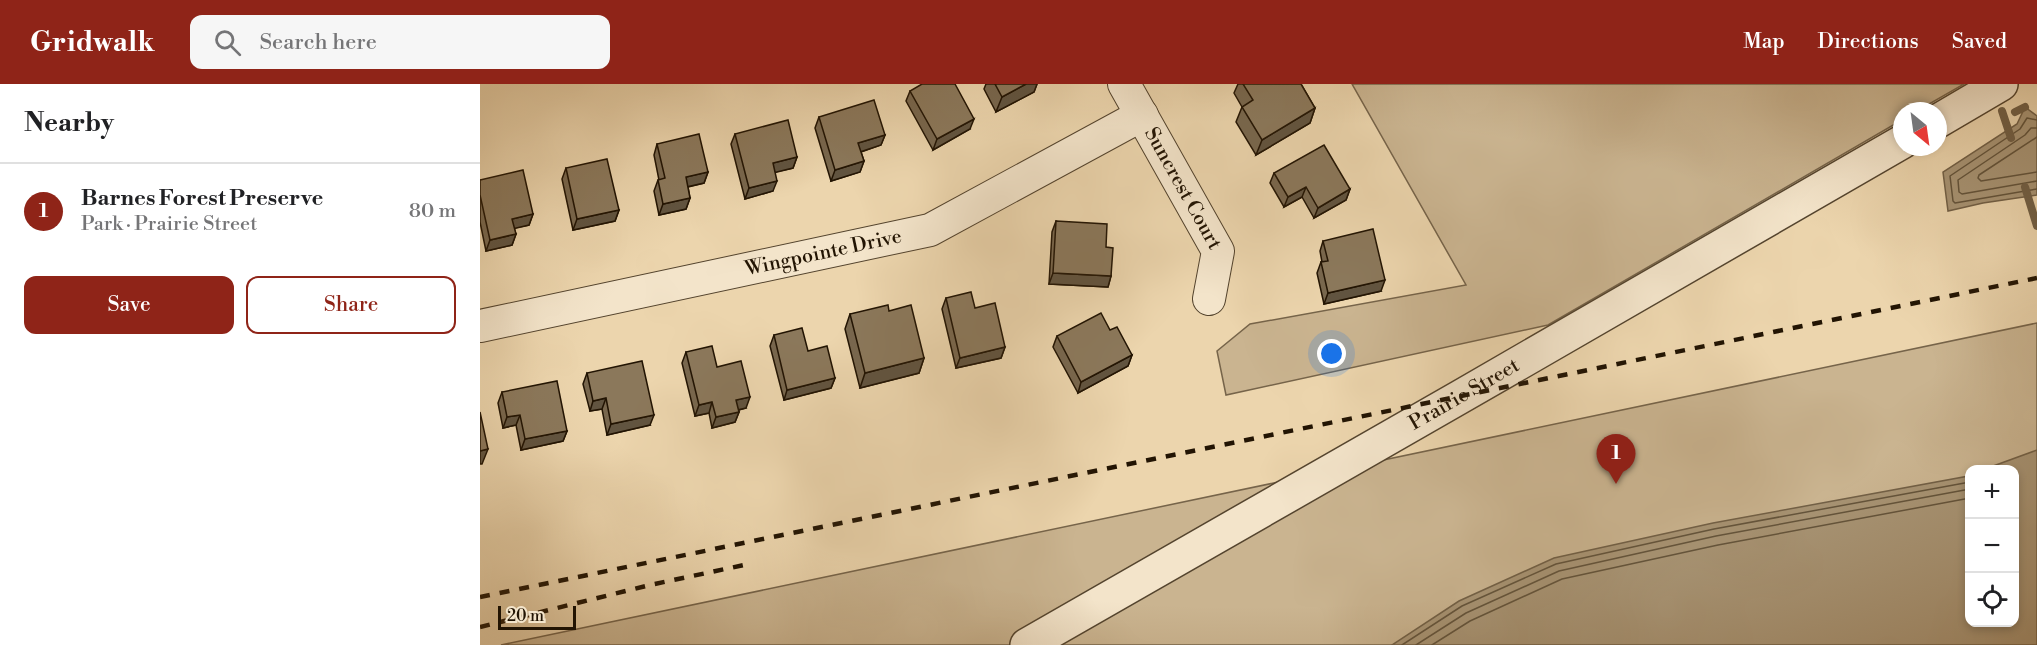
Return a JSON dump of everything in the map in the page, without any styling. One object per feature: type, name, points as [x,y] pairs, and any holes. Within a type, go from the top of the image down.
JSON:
[{"type":"street","name":"Suncrest Court","points":[[1124,84],[1218,251],[1209,299]]},
{"type":"street","points":[[1947,116],[2001,84]]},
{"type":"street","name":"Wingpointe Drive","points":[[480,326],[930,230],[1142,115]]},
{"type":"street","name":"Prairie Street","points":[[1027,645],[1460,398],[1893,146]]},
{"type":"shaded area","points":[[1352,84],[1964,84],[1933,102],[1893,102],[1893,125],[1548,325],[1226,395],[1217,351],[1250,324],[1466,285]]},
{"type":"shaded area","points":[[2037,323],[2037,645],[501,645]]},
{"type":"water","points":[[2025,107],[2037,116],[2037,195],[1948,211],[1943,172],[2017,124]]},
{"type":"water","points":[[2037,450],[2037,645],[1392,645],[1459,601],[1554,558],[1713,523],[1965,477],[1965,627],[2019,627],[2019,465],[1996,465]]},
{"type":"building","points":[[922,84],[955,84],[974,119],[937,139],[910,91]]},
{"type":"building","points":[[995,84],[1026,84],[1002,97]]},
{"type":"building","points":[[1243,84],[1301,84],[1315,108],[1262,140],[1242,107],[1253,100]]},
{"type":"building","points":[[874,100],[885,135],[858,143],[864,161],[835,170],[819,117]]},
{"type":"building","points":[[788,120],[797,157],[773,163],[777,181],[749,188],[735,134]]},
{"type":"building","points":[[699,134],[708,172],[686,177],[690,198],[663,204],[658,180],[665,178],[657,144]]},
{"type":"building","points":[[1324,145],[1350,189],[1318,208],[1306,187],[1288,197],[1274,173]]},
{"type":"building","points":[[607,159],[619,210],[577,219],[566,168]]},
{"type":"building","points":[[523,170],[533,214],[512,219],[516,234],[490,240],[480,195],[480,180]]},
{"type":"building","points":[[1056,221],[1107,224],[1106,247],[1113,248],[1111,276],[1053,273]]},
{"type":"building","points":[[1373,229],[1385,280],[1328,293],[1321,262],[1328,261],[1323,241]]},
{"type":"building","points":[[971,292],[975,308],[995,303],[1005,347],[960,358],[946,298]]},
{"type":"building","points":[[888,305],[889,311],[911,305],[924,358],[865,373],[850,314]]},
{"type":"building","points":[[1101,313],[1110,330],[1117,327],[1132,355],[1081,382],[1057,336]]},
{"type":"building","points":[[802,328],[808,351],[827,346],[835,378],[787,390],[774,335]]},
{"type":"building","points":[[712,346],[717,367],[741,361],[750,397],[736,400],[739,412],[716,417],[712,402],[699,405],[686,352]]},
{"type":"building","points":[[642,361],[654,415],[611,424],[606,398],[593,401],[587,373]]},
{"type":"building","points":[[557,381],[567,431],[525,439],[520,415],[507,417],[502,392]]},
{"type":"building","points":[[480,412],[488,449],[480,451]]},
{"type":"waterway","points":[[2015,112],[2025,107]]},
{"type":"waterway","points":[[2002,111],[2011,138]]},
{"type":"waterway","points":[[2025,187],[2037,226]]},
{"type":"railway","points":[[480,597],[2037,278]]},
{"type":"railway","points":[[480,627],[650,585],[744,565]]},
{"type":"place","name":"Barnes Forest Preserve","points":[[1616,484]]}]
